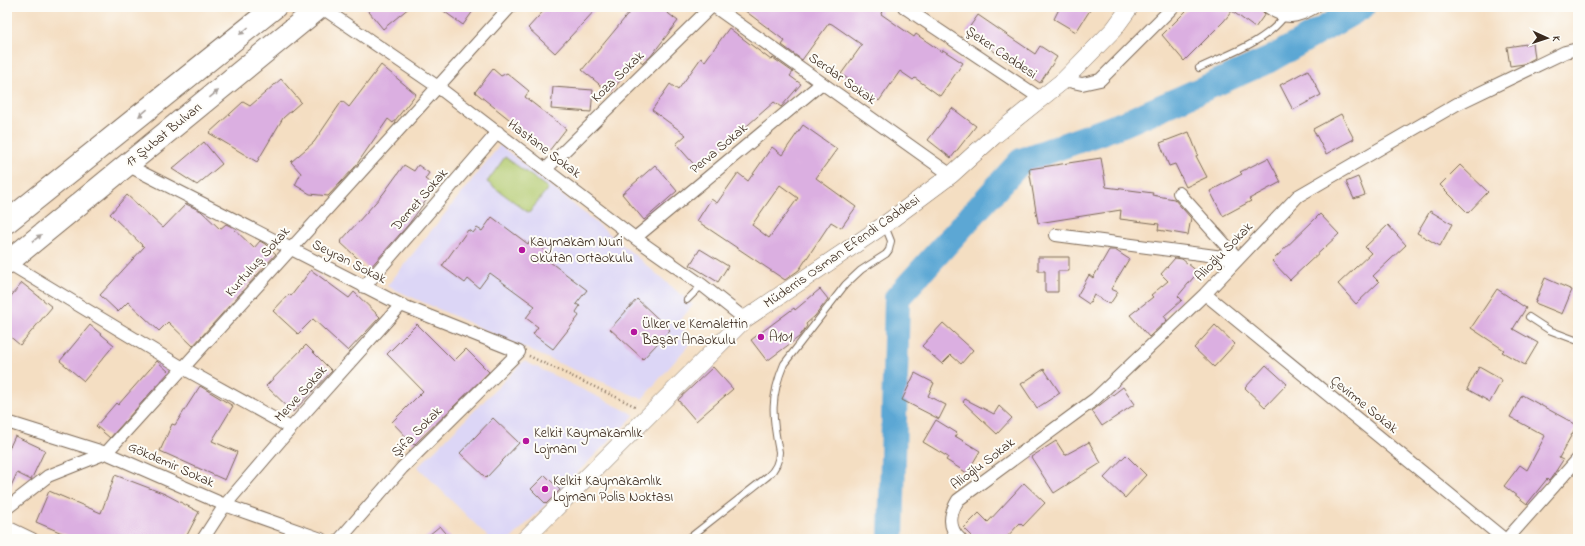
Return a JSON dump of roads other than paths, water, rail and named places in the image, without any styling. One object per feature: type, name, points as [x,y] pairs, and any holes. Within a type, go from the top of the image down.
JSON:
[{"type":"highway","points":[[7,222],[275,7]]},
{"type":"highway","name":"17 Şubat Bulvarı","points":[[7,262],[321,7]]},
{"type":"main road","name":"Müderris Osman Efendi Caddesi","points":[[525,539],[745,319],[884,225],[951,175],[994,136],[1064,80],[1114,28],[1130,7]]},
{"type":"street","name":"Hastane Sokak","points":[[321,7],[438,87],[635,238],[702,285],[745,319]]},
{"type":"street","name":"Kurtuluş Sokak","points":[[7,508],[48,476],[106,453],[510,7]]},
{"type":"street","name":"Koza Sokak","points":[[546,169],[711,7]]},
{"type":"street","name":"Serdar Sokak","points":[[715,7],[951,175]]},
{"type":"street","name":"Şeker Caddesi","points":[[904,7],[922,12],[1040,98]]},
{"type":"street","points":[[1064,80],[1082,84],[1100,80],[1173,7]]},
{"type":"street","points":[[1268,7],[1284,16],[1299,15],[1315,7]]},
{"type":"street","name":"Alioğlu Sokak","points":[[960,539],[955,535],[951,526],[953,508],[958,500],[1095,399],[1205,294],[1298,196],[1457,104],[1565,52],[1578,49]]},
{"type":"street","name":"Perva Sokak","points":[[635,238],[822,83]]},
{"type":"street","name":"Demet Sokak","points":[[364,287],[498,132]]},
{"type":"street","name":"Seyran Sokak","points":[[127,164],[401,305],[519,352]]},
{"type":"street","points":[[1179,193],[1238,259]]},
{"type":"street","points":[[1056,235],[1238,259]]},
{"type":"street","points":[[7,262],[183,368],[291,428]]},
{"type":"street","name":"Çevirme Sokak","points":[[1205,294],[1506,539]]},
{"type":"street","name":"Merve Sokak","points":[[203,539],[225,505],[291,428],[401,305]]},
{"type":"street","name":"Şifa Sokak","points":[[340,539],[402,468],[519,352]]},
{"type":"street","name":"Gökdemir Sokak","points":[[7,422],[106,453],[225,505],[321,539]]},
{"type":"street","points":[[1506,539],[1578,459]]},
{"type":"street","points":[[7,527],[32,539]]},
{"type":"lane","points":[[1199,68],[1259,39],[1276,27],[1284,16]]},
{"type":"lane","points":[[688,539],[768,476],[775,468],[779,458],[779,452],[774,426],[773,403],[779,377],[784,364],[845,285],[861,270],[886,254],[891,241],[884,225]]},
{"type":"lane","points":[[616,239],[625,230]]},
{"type":"lane","points":[[687,300],[702,285]]},
{"type":"lane","points":[[1529,317],[1549,330],[1578,341]]},
{"type":"waterway","points":[[891,539],[897,298],[1021,161],[1123,124],[1269,60],[1362,7]]},
{"type":"place","name":"Kaymakam Nuri Okutan Ortaokulu","points":[[522,250]]},
{"type":"place","name":"Ülker ve Kemalettin Başar Anaokulu","points":[[634,332]]},
{"type":"place","name":"A101","points":[[761,337]]},
{"type":"place","name":"Kelkit Kaymakamlık Lojmanı","points":[[526,441]]},
{"type":"place","name":"Kelkit Kaymakamlık Lojmanı Polis Noktası","points":[[545,489]]}]
